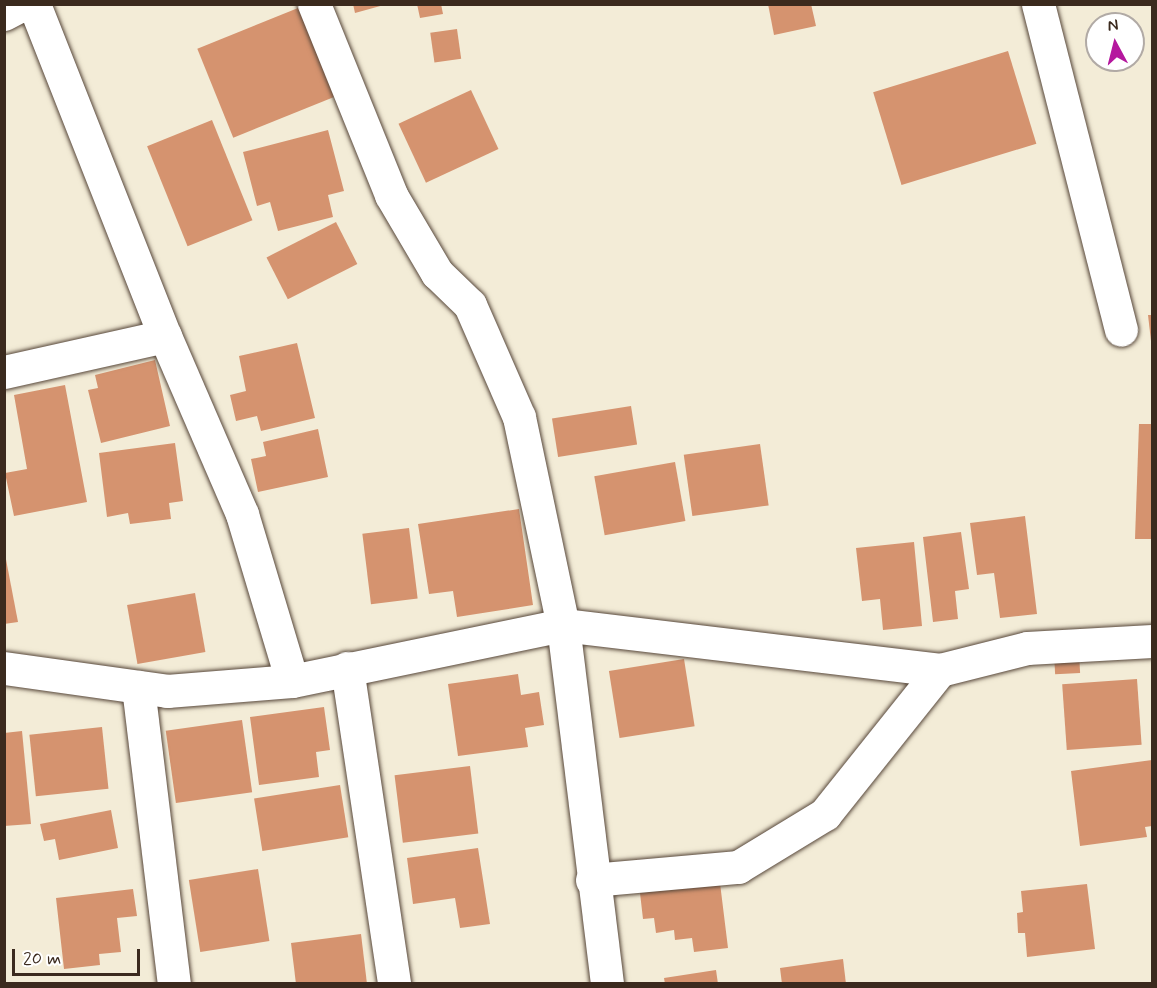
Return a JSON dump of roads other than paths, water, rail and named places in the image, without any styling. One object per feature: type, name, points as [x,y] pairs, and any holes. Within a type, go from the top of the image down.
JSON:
[{"type":"street","points":[[4,14],[23,4]]},
{"type":"street","points":[[34,4],[165,336],[242,513],[292,681]]},
{"type":"street","points":[[314,4],[391,195],[437,273],[470,305],[519,417],[563,625],[592,880],[607,984]]},
{"type":"street","points":[[1038,4],[1121,330]]},
{"type":"street","points":[[4,372],[165,336]]},
{"type":"street","points":[[4,668],[167,691],[292,681],[563,625],[940,670],[1027,648],[1152,641]]},
{"type":"street","points":[[347,668],[394,984]]},
{"type":"street","points":[[592,880],[738,867],[748,861],[825,814],[940,670]]},
{"type":"street","points":[[138,687],[174,984]]}]
